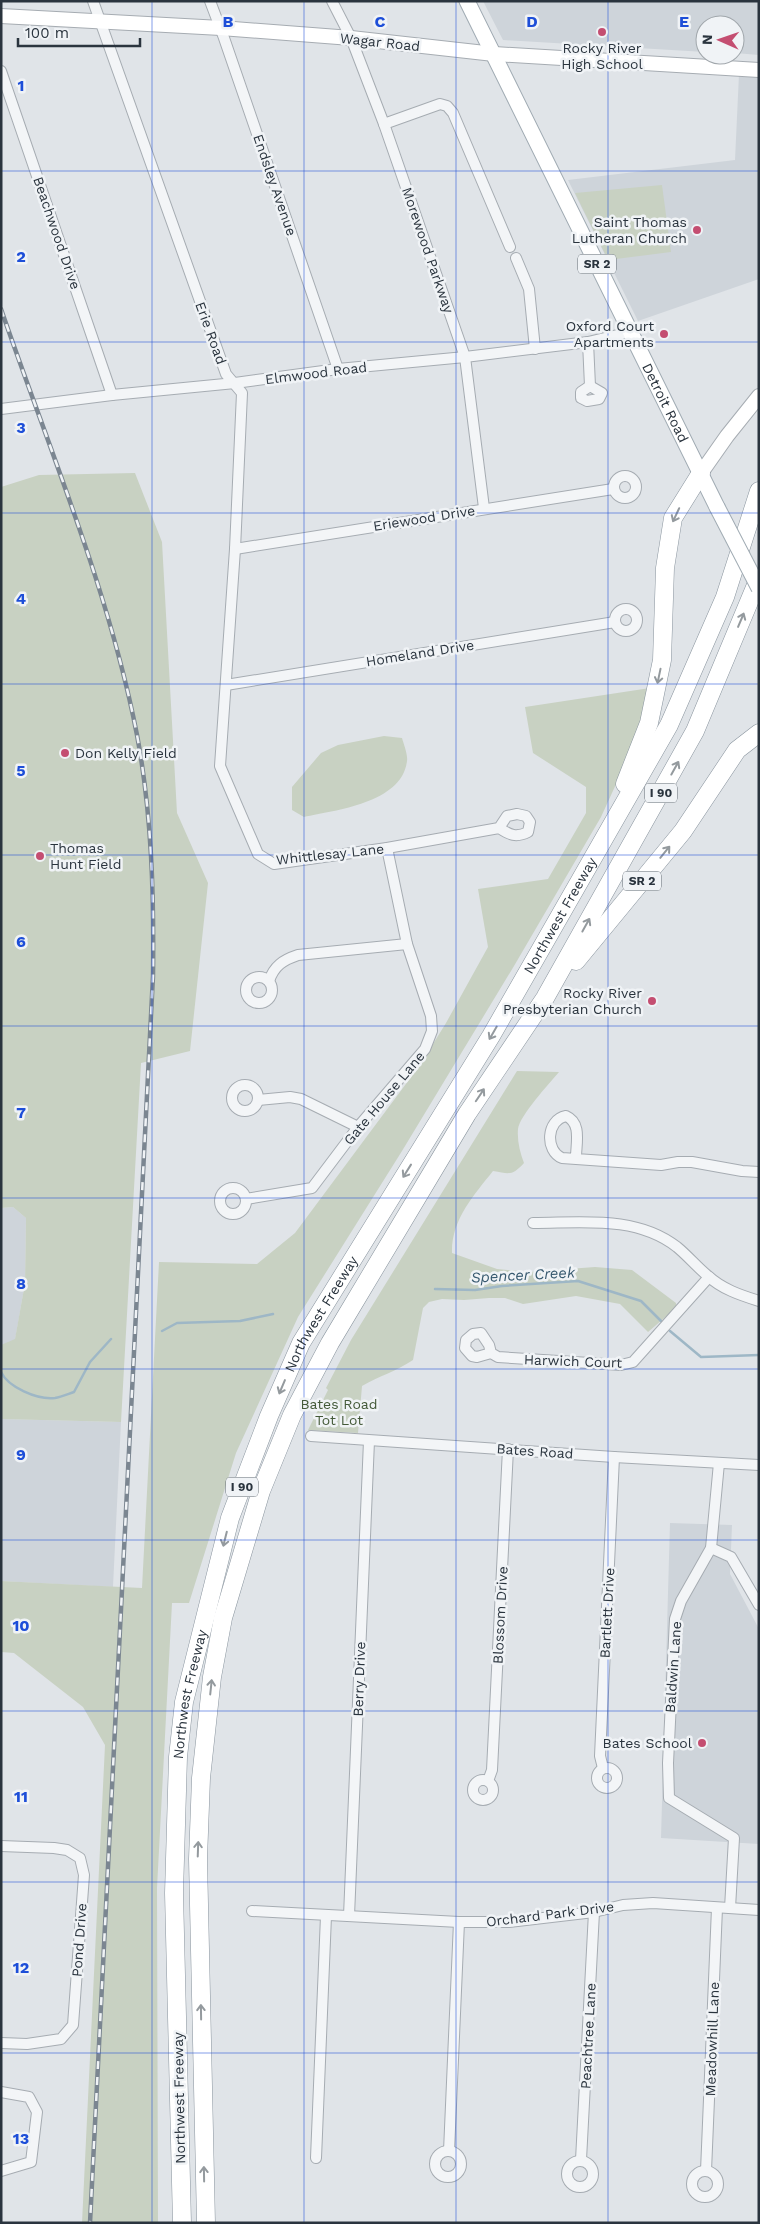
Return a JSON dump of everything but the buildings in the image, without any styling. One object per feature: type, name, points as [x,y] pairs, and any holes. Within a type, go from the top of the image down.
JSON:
[{"type":"highway","points":[[604,839],[649,723],[662,660],[665,568],[674,518],[701,473]]},
{"type":"highway","name":"Northwest Freeway","points":[[182,2223],[174,1893],[178,1757],[184,1702],[230,1518],[269,1416],[301,1343],[491,1036],[669,725],[725,597],[759,491]]},
{"type":"highway","name":"Northwest Freeway","points":[[206,2223],[198,1850],[200,1778],[212,1677],[223,1618],[261,1491],[292,1415],[330,1343],[403,1218],[478,1099],[546,998],[695,731],[759,578]]},
{"type":"highway","name":"SR 2","points":[[546,998],[683,831],[737,750],[759,733]]},
{"type":"main road","name":"Detroit Road","points":[[467,1],[717,507],[759,588]]},
{"type":"street","name":"Erie Road","points":[[93,1],[226,374],[242,393],[235,549],[220,766]]},
{"type":"street","name":"Endsley Avenue","points":[[210,1],[338,368]]},
{"type":"street","name":"Morewood Parkway","points":[[332,1],[351,38],[384,124],[465,357],[484,508]]},
{"type":"street","name":"Wagar Road","points":[[1,16],[220,28],[351,38],[494,54],[759,70]]},
{"type":"street","name":"Beachwood Drive","points":[[1,71],[112,395]]},
{"type":"street","points":[[384,124],[440,104],[447,106],[453,113],[510,247]]},
{"type":"street","points":[[516,258],[529,289],[535,349]]},
{"type":"street","name":"Elmwood Road","points":[[1,409],[112,395],[235,383],[338,368],[535,349],[588,342],[630,332]]},
{"type":"street","points":[[588,342],[590,386]]},
{"type":"street","points":[[701,473],[759,396]]},
{"type":"street","name":"Eriewood Drive","points":[[235,549],[484,508],[614,489]]},
{"type":"street","name":"Homeland Drive","points":[[226,684],[614,622]]},
{"type":"street","name":"Whittlesay Lane","points":[[220,766],[258,854],[274,864],[387,848],[499,828]]},
{"type":"street","name":"Gate House Lane","points":[[246,1200],[312,1188],[358,1128],[425,1049],[432,1032],[431,1016],[407,944],[387,848]]},
{"type":"street","points":[[268,981],[271,973],[282,961],[298,955],[407,944]]},
{"type":"street","points":[[258,1100],[290,1097],[301,1099],[358,1128]]},
{"type":"street","points":[[576,1158],[661,1165],[692,1162],[742,1171],[759,1172]]},
{"type":"street","points":[[533,1223],[612,1222],[645,1229],[676,1246],[709,1277],[736,1294],[759,1301]]},
{"type":"street","name":"Harwich Court","points":[[491,1353],[498,1357],[621,1365],[633,1362],[709,1277]]},
{"type":"street","name":"Bates Road","points":[[312,1436],[614,1457],[759,1464]]},
{"type":"street","name":"Berry Drive","points":[[349,1916],[369,1441]]},
{"type":"street","name":"Blossom Drive","points":[[488,1781],[492,1770],[508,1449]]},
{"type":"street","name":"Bartlett Drive","points":[[603,1768],[600,1756],[614,1457]]},
{"type":"street","name":"Baldwin Lane","points":[[719,1463],[711,1548],[681,1601],[675,1619],[668,1763],[669,1798],[734,1838],[730,1908]]},
{"type":"street","points":[[711,1548],[731,1557],[759,1605]]},
{"type":"street","name":"Pond Drive","points":[[1,1846],[67,1850],[80,1858],[84,1876],[73,2024],[61,2039],[27,2044],[1,2043]]},
{"type":"street","name":"Orchard Park Drive","points":[[252,1911],[459,1922],[509,1922],[594,1912],[623,1905],[653,1903],[759,1910]]},
{"type":"street","name":"Meadowhill Lane","points":[[706,2170],[717,1908]]},
{"type":"street","name":"Peachtree Lane","points":[[581,2160],[594,1912]]},
{"type":"street","points":[[316,2158],[326,1916]]},
{"type":"street","points":[[449,2150],[459,1922]]},
{"type":"street","points":[[1,2092],[29,2097],[37,2112],[31,2162],[1,2171]]},
{"type":"shaded area","name":"Rocky River High School","points":[[483,1],[759,1],[759,55],[745,54],[745,15],[695,15],[695,51],[503,40]]},
{"type":"shaded area","points":[[739,74],[759,76],[759,279],[638,321],[568,180],[735,160]]},
{"type":"shaded area","points":[[13,1207],[26,1218],[25,1283],[15,1340],[4,1346],[1,1345],[1,1208]]},
{"type":"shaded area","points":[[1,1419],[121,1422],[113,1587],[1,1581]]},
{"type":"shaded area","points":[[670,1523],[732,1525],[730,1574],[759,1629],[759,1844],[661,1838]]},
{"type":"green space","points":[[662,185],[671,252],[608,260],[575,193]]},
{"type":"green space","points":[[135,473],[162,542],[177,813],[208,883],[190,1051],[141,1063],[121,1422],[1,1419],[1,1345],[15,1339],[25,1283],[26,1218],[13,1207],[1,1208],[1,487],[39,475]]},
{"type":"green space","points":[[650,688],[634,745],[601,817],[514,966],[402,1151],[298,1317],[236,1453],[189,1603],[172,1603],[157,1888],[158,2223],[82,2223],[105,1745],[83,1707],[14,1653],[1,1652],[1,1581],[142,1588],[159,1262],[257,1264],[295,1233],[420,1065],[446,1023],[488,947],[478,889],[548,879],[586,813],[586,787],[533,753],[525,707]]},
{"type":"green space","points":[[384,736],[402,738],[406,753],[407,761],[402,775],[393,786],[381,795],[366,802],[333,811],[304,817],[292,810],[292,787],[321,753],[338,745]]},
{"type":"green space","name":"Bates Road Tot Lot","points":[[517,1071],[559,1072],[520,1123],[518,1138],[524,1163],[510,1173],[493,1171],[471,1199],[460,1219],[455,1230],[452,1253],[497,1269],[528,1272],[595,1267],[632,1270],[676,1303],[676,1308],[648,1332],[620,1304],[576,1296],[523,1304],[505,1298],[442,1299],[429,1302],[423,1308],[413,1360],[362,1386],[358,1433],[308,1430],[328,1390],[326,1388],[351,1340]]},
{"type":"waterway","name":"Spencer Creek","points":[[435,1289],[475,1290],[502,1286],[578,1281],[641,1301],[661,1321]]},
{"type":"waterway","name":"Spencer Creek","points":[[162,1331],[177,1323],[240,1321],[273,1314]]},
{"type":"waterway","name":"Spencer Creek","points":[[670,1331],[701,1357],[759,1355]]},
{"type":"waterway","name":"Spencer Creek","points":[[1,1372],[10,1383],[32,1395],[48,1398],[60,1397],[74,1392],[90,1362],[111,1339]]},
{"type":"railway","points":[[1,309],[76,520],[111,627],[137,735],[146,795],[151,856],[153,976],[90,2223]]},
{"type":"place","name":"Rocky River High School","points":[[602,32]]},
{"type":"place","name":"Saint Thomas Lutheran Church","points":[[697,230]]},
{"type":"place","name":"Oxford Court Apartments","points":[[664,334]]},
{"type":"place","name":"Don Kelly Field","points":[[65,753]]},
{"type":"place","name":"Thomas Hunt Field","points":[[40,856]]},
{"type":"place","name":"Rocky River Presbyterian Church","points":[[652,1001]]},
{"type":"place","name":"Bates School","points":[[702,1743]]}]
